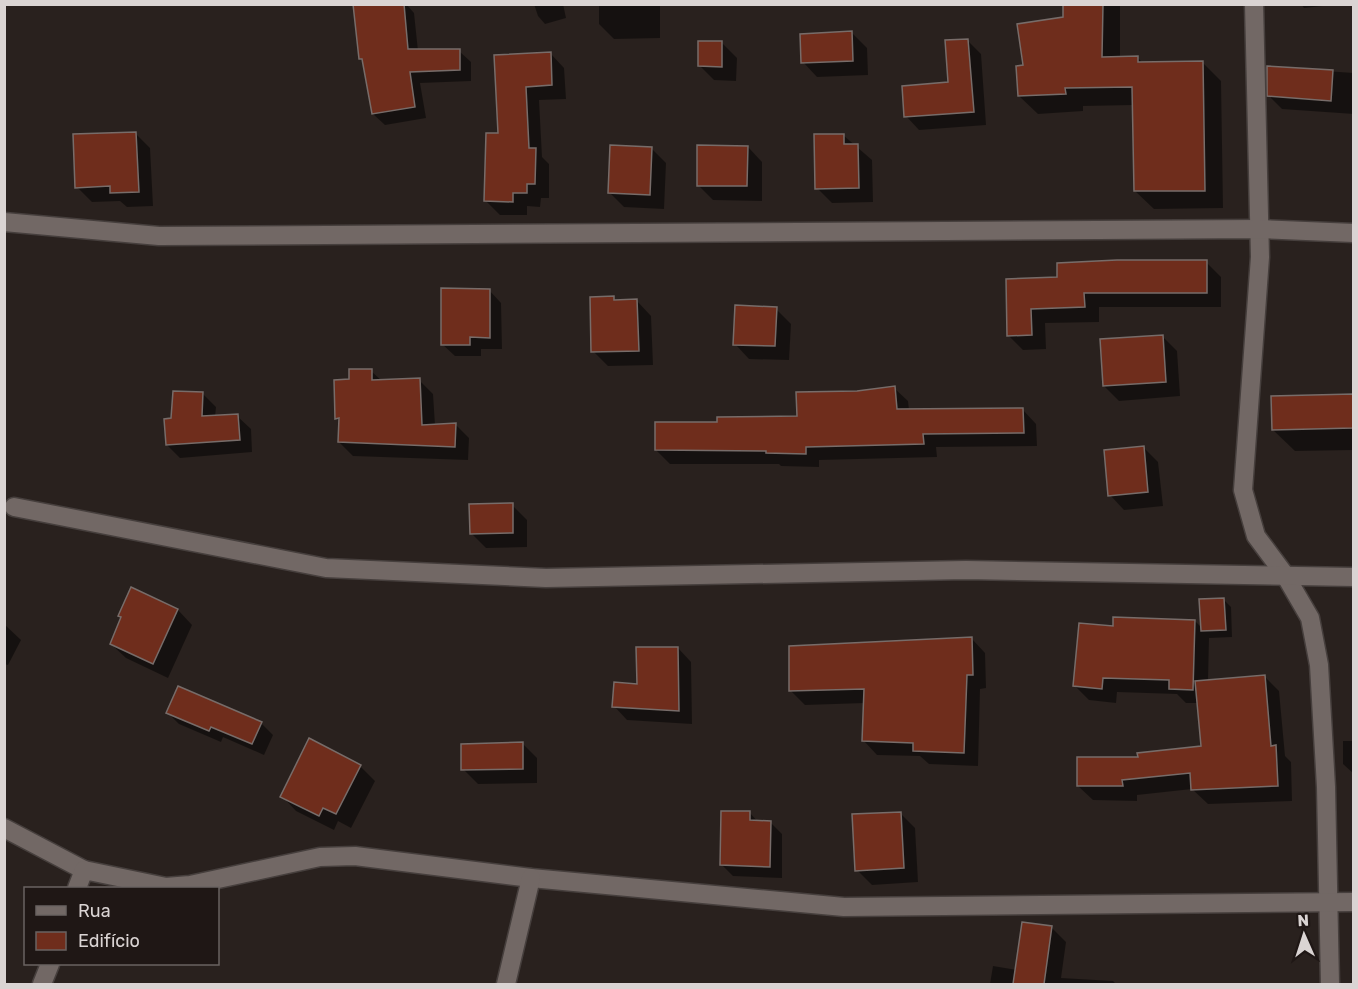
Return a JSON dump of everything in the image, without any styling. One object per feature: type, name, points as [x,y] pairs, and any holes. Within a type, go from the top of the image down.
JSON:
[{"type":"street","points":[[1254,4],[1260,257],[1243,490],[1256,536],[1285,575],[1310,618],[1319,665],[1330,984]]},
{"type":"street","points":[[4,222],[159,236],[1259,229],[1353,234]]},
{"type":"street","points":[[14,507],[326,568],[546,578],[966,570],[1353,577]]},
{"type":"street","points":[[4,828],[84,870],[166,887],[190,885],[320,857],[355,856],[531,878],[844,907],[1353,902]]},
{"type":"street","points":[[77,887],[84,870]]},
{"type":"street","points":[[506,984],[531,878]]},
{"type":"street","points":[[42,984],[49,965]]},
{"type":"building","points":[[353,4],[404,4],[408,49],[460,49],[460,70],[410,72],[415,107],[372,114],[362,59],[359,59]]},
{"type":"building","points":[[1063,4],[1103,4],[1102,57],[1138,56],[1138,62],[1203,61],[1205,191],[1134,191],[1132,87],[1065,88],[1066,94],[1018,96],[1016,66],[1023,65],[1017,24],[1063,17]]},
{"type":"building","points":[[852,31],[853,61],[801,63],[800,34]]},
{"type":"building","points":[[968,39],[974,112],[904,117],[902,86],[948,82],[945,40]]},
{"type":"building","points":[[698,41],[722,41],[722,67],[698,66]]},
{"type":"building","points":[[551,52],[552,85],[526,87],[529,148],[536,148],[535,184],[527,184],[527,193],[513,193],[513,202],[484,201],[486,133],[498,133],[494,55]]},
{"type":"building","points":[[1267,66],[1333,70],[1331,101],[1267,96]]},
{"type":"building","points":[[136,132],[139,192],[110,193],[110,186],[75,188],[73,134]]},
{"type":"building","points":[[814,134],[844,134],[844,144],[858,144],[859,188],[815,189]]},
{"type":"building","points":[[610,145],[652,147],[650,195],[608,193]]},
{"type":"building","points":[[697,145],[748,146],[747,186],[697,186]]},
{"type":"building","points":[[1207,260],[1207,293],[1084,293],[1085,307],[1031,309],[1032,335],[1007,336],[1006,279],[1057,277],[1057,263]]},
{"type":"building","points":[[441,288],[490,289],[490,338],[470,337],[470,345],[441,345]]},
{"type":"building","points":[[614,296],[614,300],[637,299],[639,351],[591,352],[590,297]]},
{"type":"building","points":[[735,305],[777,307],[775,346],[733,345]]},
{"type":"building","points":[[1163,335],[1166,382],[1103,386],[1100,339]]},
{"type":"building","points":[[349,369],[372,369],[372,380],[420,378],[422,425],[456,423],[455,447],[338,442],[339,418],[335,419],[334,380],[349,379]]},
{"type":"building","points":[[895,386],[897,409],[1023,408],[1024,433],[923,434],[924,444],[806,447],[806,454],[766,453],[766,451],[655,450],[655,422],[717,422],[717,417],[797,416],[796,392],[857,391]]},
{"type":"building","points":[[173,391],[203,392],[202,416],[238,414],[240,440],[166,445],[164,419],[171,418]]},
{"type":"building","points":[[1353,394],[1353,428],[1272,430],[1271,396]]},
{"type":"building","points":[[1144,446],[1148,492],[1108,496],[1104,450]]},
{"type":"building","points":[[513,503],[513,533],[470,534],[469,504]]},
{"type":"building","points":[[131,587],[178,609],[153,664],[110,644],[121,617],[118,616]]},
{"type":"building","points":[[1224,598],[1226,630],[1201,631],[1199,599]]},
{"type":"building","points":[[1113,617],[1195,620],[1193,690],[1169,689],[1169,680],[1103,678],[1102,689],[1073,686],[1079,623],[1113,626]]},
{"type":"building","points":[[972,637],[973,675],[967,675],[964,753],[913,751],[913,743],[862,741],[864,689],[789,691],[789,646]]},
{"type":"building","points":[[636,647],[678,647],[679,711],[612,707],[614,682],[637,684]]},
{"type":"building","points":[[1265,675],[1271,746],[1276,745],[1278,786],[1191,790],[1190,773],[1122,780],[1123,786],[1077,786],[1077,757],[1138,757],[1137,753],[1201,746],[1195,681]]},
{"type":"building","points":[[178,686],[262,722],[252,744],[211,727],[209,731],[166,713]]},
{"type":"building","points":[[309,738],[361,765],[336,814],[323,808],[319,816],[280,797]]},
{"type":"building","points":[[523,742],[523,769],[461,770],[461,744]]},
{"type":"building","points":[[721,811],[750,811],[750,820],[771,821],[770,867],[720,865]]},
{"type":"building","points":[[901,812],[904,868],[855,871],[852,814]]},
{"type":"building","points":[[1022,922],[1052,926],[1044,984],[1013,984]]}]
